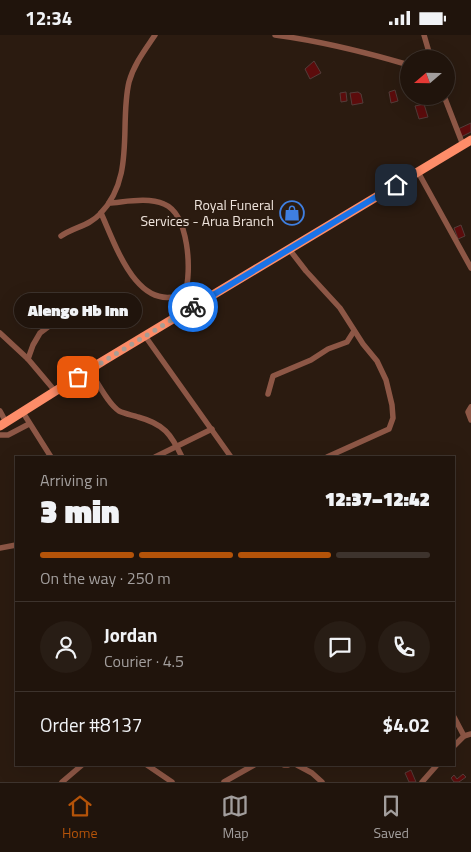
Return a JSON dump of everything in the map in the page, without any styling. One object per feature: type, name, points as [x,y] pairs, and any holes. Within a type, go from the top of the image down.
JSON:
[{"type":"main road","points":[[3,424],[145,335],[467,143]]},
{"type":"street","points":[[61,236],[68,231],[91,222],[109,203],[118,183],[126,147],[129,83],[133,69],[155,35]]},
{"type":"street","points":[[275,35],[306,37],[400,62]]},
{"type":"street","points":[[424,35],[428,50]]},
{"type":"street","points":[[448,105],[467,143]]},
{"type":"street","points":[[418,172],[471,268]]},
{"type":"street","points":[[101,213],[122,259],[134,279],[143,289],[148,293],[173,299],[185,293],[189,280],[188,256],[182,226],[172,210],[165,204],[154,202],[109,203]]},
{"type":"street","points":[[289,249],[306,271],[340,308],[354,331],[376,358],[386,380],[392,405],[392,424],[389,429],[329,456]]},
{"type":"street","points":[[185,293],[197,305]]},
{"type":"street","points":[[28,359],[40,333],[90,295]]},
{"type":"street","points":[[268,394],[273,376],[311,360],[328,349],[346,341],[354,331]]},
{"type":"street","points":[[0,333],[28,359],[55,391]]},
{"type":"street","points":[[145,335],[230,456]]},
{"type":"street","points":[[89,369],[114,407],[124,413],[158,424],[168,433],[182,456]]},
{"type":"street","points":[[471,407],[468,412],[471,420]]},
{"type":"street","points":[[0,411],[3,424]]},
{"type":"street","points":[[22,411],[49,456]]},
{"type":"street","points":[[0,435],[8,435],[29,424]]},
{"type":"street","points":[[157,456],[212,429]]},
{"type":"street","points":[[0,548],[15,545]]},
{"type":"street","points":[[455,719],[464,737]]},
{"type":"street","points":[[455,745],[464,737],[471,734]]},
{"type":"street","points":[[62,782],[81,766]]},
{"type":"street","points":[[148,766],[172,782]]},
{"type":"street","points":[[224,782],[252,766]]},
{"type":"street","points":[[299,766],[312,773],[322,782]]},
{"type":"street","points":[[422,782],[436,766]]},
{"type":"building","points":[[314,61],[321,73],[310,79],[305,69]]},
{"type":"building","points":[[395,90],[398,101],[391,103],[389,92]]},
{"type":"building","points":[[346,92],[347,101],[341,102],[340,93]]},
{"type":"building","points":[[358,92],[361,94],[363,103],[352,105],[350,93]]},
{"type":"building","points":[[424,105],[428,117],[419,119],[415,106]]},
{"type":"building","points":[[471,123],[471,132],[461,137],[458,129]]},
{"type":"building","points":[[461,225],[465,236],[458,239],[454,228]]},
{"type":"building","points":[[411,770],[416,782],[409,782],[405,773]]},
{"type":"building","points":[[463,774],[466,777],[459,782],[454,782],[451,778],[454,775],[457,779]]},
{"type":"way so far","points":[[78,377],[193,307]]},
{"type":"place","name":"Royal Funeral Services - Arua Branch","points":[[292,213]]},
{"type":"place","name":"Alengo Hb Inn","points":[[78,377]]},
{"type":"route","points":[[193,307],[396,185]]}]
